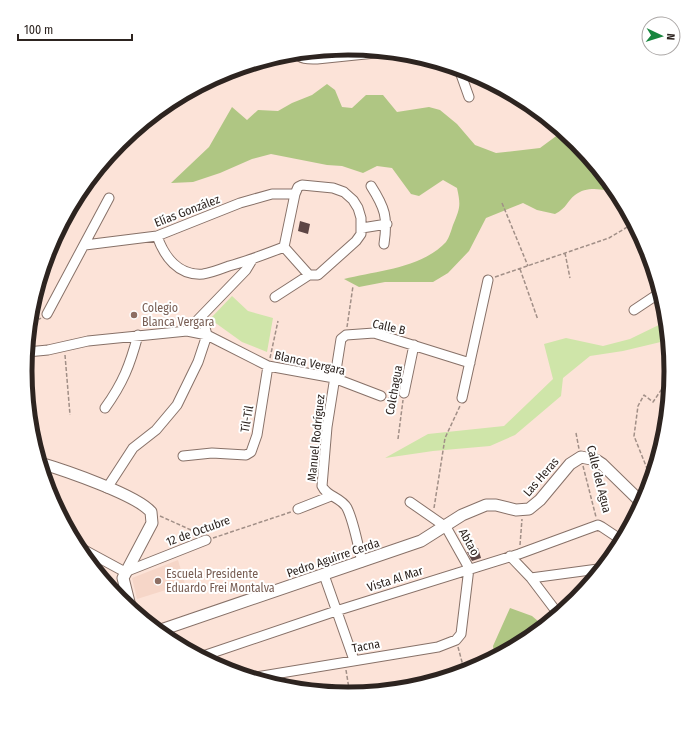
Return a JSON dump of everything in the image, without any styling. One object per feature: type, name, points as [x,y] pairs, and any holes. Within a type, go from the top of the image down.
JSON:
[{"type":"street","points":[[305,58],[317,59],[353,55]]},
{"type":"street","points":[[462,76],[469,97]]},
{"type":"street","points":[[275,297],[309,275],[318,275],[356,241],[362,228],[358,208],[353,200],[344,192],[307,184],[298,187],[295,194],[284,247]]},
{"type":"street","points":[[371,186],[382,203],[387,224],[384,244]]},
{"type":"street","name":"Elías González","points":[[85,246],[157,236],[240,203],[272,194],[295,194]]},
{"type":"street","points":[[47,314],[85,246],[109,198]]},
{"type":"street","points":[[362,228],[387,224]]},
{"type":"street","points":[[157,236],[163,252],[171,262],[194,273],[203,274],[252,260],[284,247]]},
{"type":"street","points":[[284,247],[309,275]]},
{"type":"street","points":[[187,331],[246,270],[252,260]]},
{"type":"street","points":[[462,398],[488,280]]},
{"type":"street","points":[[634,310],[655,296]]},
{"type":"street","points":[[107,488],[133,448],[156,430],[177,406],[198,362],[207,335],[202,317]]},
{"type":"street","name":"Blanca Vergara","points":[[33,351],[64,347],[88,340],[187,331],[207,335],[268,366],[334,378],[381,396]]},
{"type":"street","name":"Calle B","points":[[346,335],[374,333],[470,363]]},
{"type":"street","points":[[105,408],[117,391],[130,366],[138,335]]},
{"type":"street","points":[[334,378],[341,339],[346,335]]},
{"type":"street","name":"Colchagua","points":[[404,396],[414,345]]},
{"type":"street","name":"Til-Til","points":[[183,456],[212,453],[246,456],[251,452],[257,435],[268,366]]},
{"type":"street","name":"Manuel Rodríguez","points":[[331,496],[325,492],[322,478],[334,378]]},
{"type":"street","points":[[581,457],[596,460],[602,464],[638,499]]},
{"type":"street","name":"Las Heras","points":[[446,527],[462,515],[486,505],[496,505],[523,511],[534,506],[562,472],[575,460],[581,457]]},
{"type":"street","points":[[47,465],[72,473],[107,488],[142,504],[151,512],[152,523],[124,572],[124,584],[128,597]]},
{"type":"street","points":[[298,509],[331,496],[339,500],[347,508],[362,562]]},
{"type":"street","name":"Abtao","points":[[410,502],[446,527],[469,568],[461,634],[456,640]]},
{"type":"street","name":"Calle del Agua","points":[[598,526],[602,526],[618,538]]},
{"type":"street","name":"Vista Al Mar","points":[[208,654],[469,568],[519,554],[598,526]]},
{"type":"street","name":"Pedro Aguirre Cerda","points":[[165,630],[421,541],[446,527]]},
{"type":"street","name":"12 de Octubre","points":[[124,572],[206,540]]},
{"type":"street","points":[[89,553],[124,572]]},
{"type":"street","points":[[510,556],[531,578],[555,610]]},
{"type":"street","points":[[531,578],[596,568]]},
{"type":"street","points":[[324,575],[354,660]]},
{"type":"street","name":"Tacna","points":[[263,676],[438,647],[456,640]]},
{"type":"path","points":[[502,202],[528,266]]},
{"type":"path","points":[[488,280],[609,238],[629,226]]},
{"type":"path","points":[[565,253],[570,278]]},
{"type":"path","points":[[520,269],[538,320]]},
{"type":"path","points":[[346,335],[353,286]]},
{"type":"path","points":[[36,322],[47,314]]},
{"type":"path","points":[[268,366],[278,321]]},
{"type":"path","points":[[64,347],[70,415]]},
{"type":"path","points":[[648,471],[634,436],[638,406],[644,395],[653,402],[664,385]]},
{"type":"path","points":[[381,396],[404,396]]},
{"type":"path","name":"Colchagua","points":[[398,439],[404,396]]},
{"type":"path","points":[[432,518],[445,438],[462,398]]},
{"type":"path","name":"Calle del Agua","points":[[576,433],[598,526]]},
{"type":"path","name":"12 de Octubre","points":[[206,540],[298,509]]},
{"type":"path","points":[[519,554],[523,511]]},
{"type":"path","points":[[151,512],[204,536],[206,540]]},
{"type":"path","points":[[456,640],[463,666]]},
{"type":"path","points":[[345,662],[349,688]]},
{"type":"shaded area","name":"Escuela Presidente Eduardo Frei Montalva","points":[[178,560],[185,584],[137,599],[132,578]]},
{"type":"green space","points":[[327,84],[335,90],[342,107],[352,108],[366,95],[383,95],[397,112],[429,107],[440,110],[457,124],[475,145],[496,153],[540,148],[558,135],[586,163],[609,191],[591,189],[580,192],[555,214],[537,210],[523,203],[486,218],[469,251],[448,273],[433,282],[385,282],[359,287],[344,279],[384,271],[412,263],[436,251],[446,242],[458,211],[459,199],[457,188],[443,180],[419,196],[411,194],[392,168],[377,166],[363,173],[342,166],[327,165],[271,154],[252,159],[220,173],[193,182],[171,183],[209,147],[232,107],[247,120],[258,110],[278,111],[292,103],[312,95]]},
{"type":"green space","points":[[232,296],[248,311],[273,318],[267,352],[242,342],[210,319]]},
{"type":"green space","points":[[661,324],[663,341],[623,351],[590,356],[563,378],[561,396],[515,435],[490,446],[433,451],[385,458],[428,434],[504,426],[553,379],[544,344],[566,338],[603,346],[630,339]]},
{"type":"green space","points":[[510,608],[532,616],[541,623],[507,646],[494,652],[493,646]]},
{"type":"building","points":[[300,221],[310,224],[308,234],[298,231]]},
{"type":"building","points":[[478,548],[481,558],[472,561],[467,552]]},
{"type":"place","name":"Colegio Blanca Vergara","points":[[134,315]]},
{"type":"place","name":"Escuela Presidente Eduardo Frei Montalva","points":[[158,581]]}]
